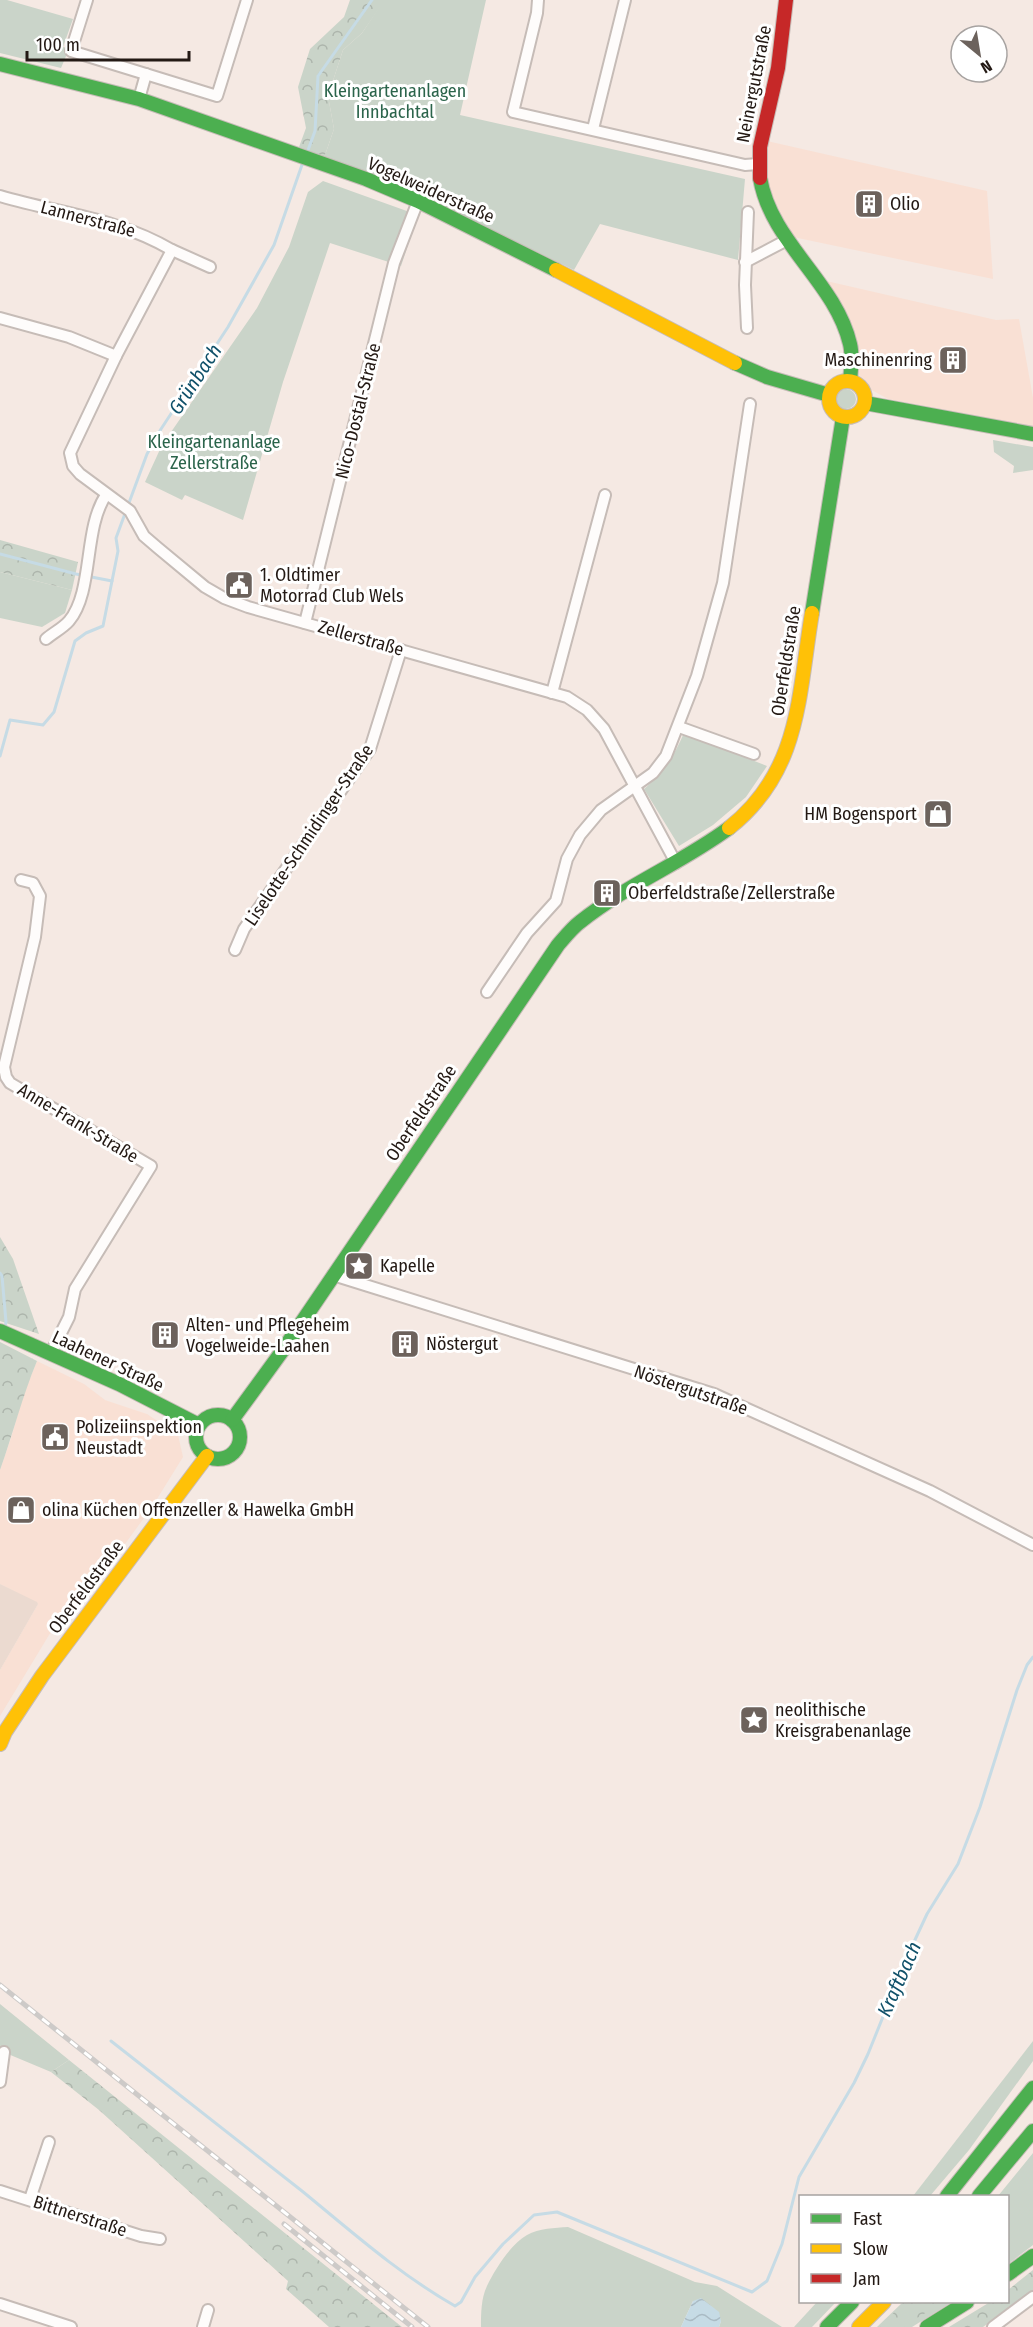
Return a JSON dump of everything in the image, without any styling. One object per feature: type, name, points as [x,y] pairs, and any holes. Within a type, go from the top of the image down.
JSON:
[{"type":"main road","name":"Neinergutstraße","points":[[786,0],[776,77],[758,150],[758,164],[763,192],[773,216],[829,301],[846,332],[852,356],[850,381]]},
{"type":"main road","name":"Vogelweiderstraße","points":[[0,63],[139,99],[314,159],[417,201],[526,254],[713,353],[767,377],[829,395]]},
{"type":"main road","points":[[850,381],[862,388],[865,403],[859,412],[843,417],[830,407],[829,395],[839,382],[850,381]]},
{"type":"main road","points":[[865,403],[1033,434]]},
{"type":"main road","name":"Oberfeldstraße","points":[[232,1420],[284,1350],[558,945],[578,924],[597,910],[708,843],[755,805],[772,783],[784,760],[792,736],[843,417]]},
{"type":"main road","name":"Laahener Straße","points":[[4,1333],[119,1384],[199,1425]]},
{"type":"main road","points":[[214,1415],[232,1420],[238,1428],[240,1437],[237,1447],[231,1454],[223,1458],[207,1456],[200,1450],[196,1442],[199,1425],[214,1415]]},
{"type":"main road","name":"Oberfeldstraße","points":[[0,1744],[5,1732],[42,1676],[207,1456]]},
{"type":"main road","points":[[948,2195],[1033,2088]]},
{"type":"main road","points":[[981,2195],[1033,2131]]},
{"type":"main road","points":[[1009,2273],[1033,2256]]},
{"type":"main road","points":[[827,2327],[850,2303]]},
{"type":"main road","points":[[859,2327],[882,2303]]},
{"type":"main road","points":[[927,2327],[964,2303]]},
{"type":"street","points":[[87,0],[71,51],[217,96],[247,0]]},
{"type":"street","points":[[538,0],[537,13],[513,112],[745,165],[758,164]]},
{"type":"street","points":[[593,129],[624,0]]},
{"type":"street","points":[[139,99],[146,74]]},
{"type":"street","name":"Lannerstraße","points":[[0,196],[126,227],[210,267]]},
{"type":"street","name":"Nico-Dostal-Straße","points":[[305,623],[394,263],[417,201]]},
{"type":"street","points":[[747,328],[745,262],[748,212]]},
{"type":"street","points":[[745,262],[787,240]]},
{"type":"street","points":[[0,318],[69,338],[116,356],[172,250]]},
{"type":"street","name":"Zellerstraße","points":[[116,356],[70,453],[73,466],[106,495],[126,508],[144,536],[205,587],[224,598],[248,607],[567,697],[595,717],[611,740],[635,786]]},
{"type":"street","points":[[487,992],[527,933],[556,902],[567,859],[580,835],[601,810],[660,765],[679,727],[697,676],[723,583],[750,404]]},
{"type":"street","points":[[46,639],[69,621],[77,607],[99,505],[106,495]]},
{"type":"street","points":[[552,693],[605,495]]},
{"type":"street","name":"Liselotte-Schmidinger-Straße","points":[[235,950],[244,929],[370,749],[401,650]]},
{"type":"street","points":[[679,727],[754,754]]},
{"type":"street","points":[[635,786],[676,863]]},
{"type":"street","name":"Anne-Frank-Straße","points":[[21,880],[33,883],[40,896],[35,937],[4,1067],[6,1077],[10,1083],[151,1167],[75,1289],[69,1317],[51,1353]]},
{"type":"street","name":"Nöstergutstraße","points":[[333,1275],[714,1394],[930,1491],[1033,1545]]},
{"type":"street","points":[[0,2082],[4,2052]]},
{"type":"street","points":[[30,2199],[49,2142]]},
{"type":"street","name":"Bittnerstraße","points":[[0,2191],[141,2236],[160,2239]]},
{"type":"street","points":[[993,2327],[1033,2297]]},
{"type":"street","points":[[0,2304],[71,2327]]},
{"type":"street","points":[[203,2327],[208,2310]]},
{"type":"shaded area","points":[[767,141],[987,191],[993,279],[793,237],[775,208],[765,177]]},
{"type":"shaded area","points":[[822,280],[996,320],[1019,319],[1033,398],[1033,426],[888,399],[868,388],[859,375],[856,340]]},
{"type":"shaded area","points":[[37,1361],[84,1384],[105,1400],[147,1414],[178,1435],[183,1457],[152,1507],[111,1563],[94,1578],[49,1635],[0,1716],[0,1670],[38,1604],[0,1584],[0,1470],[24,1393]]},
{"type":"shaded area","points":[[0,1584],[38,1604],[0,1670]]},
{"type":"green space","points":[[0,0],[73,19],[63,47],[69,49],[61,68],[0,53]]},
{"type":"green space","points":[[350,0],[385,0],[362,33],[343,50],[328,96],[334,129],[324,158],[299,147],[306,128],[298,87],[310,49],[344,17]]},
{"type":"green space","name":"Kleingartenanlagen Innbachtal","points":[[384,0],[486,0],[460,115],[745,179],[738,260],[600,224],[574,270],[425,197],[324,158],[334,129],[328,96],[343,50],[362,33]]},
{"type":"green space","name":"Kleingartenanlage Zellerstraße","points":[[323,181],[418,215],[401,266],[330,243],[283,382],[243,520],[185,495],[182,500],[145,482],[162,445],[257,308],[289,247],[308,192]]},
{"type":"green space","points":[[846,389],[853,392],[856,399],[853,406],[846,409],[839,406],[836,399],[839,392]]},
{"type":"green space","points":[[993,440],[1033,447],[1033,470],[1013,473],[1014,466],[994,452]]},
{"type":"green space","points":[[0,540],[78,562],[72,590],[0,572]]},
{"type":"green space","points":[[0,572],[72,590],[65,613],[42,627],[0,618]]},
{"type":"green space","points":[[684,733],[767,766],[746,797],[713,825],[679,846],[644,789],[668,763]]},
{"type":"green space","points":[[0,1237],[13,1259],[39,1334],[0,1321]]},
{"type":"green space","points":[[0,1342],[37,1361],[0,1470]]},
{"type":"green space","points":[[0,2004],[69,2060],[51,2072],[8,2054],[0,2053]]},
{"type":"green space","points":[[1033,2041],[1033,2061],[969,2150],[931,2195],[914,2195]]},
{"type":"green space","points":[[69,2060],[402,2327],[329,2327],[286,2289],[288,2281],[99,2110],[51,2072]]},
{"type":"green space","points":[[1033,2153],[1033,2245],[1009,2263],[1009,2195],[999,2195]]},
{"type":"green space","points":[[568,2227],[695,2282],[717,2286],[782,2327],[719,2327],[721,2321],[693,2301],[681,2327],[481,2327],[485,2291],[494,2272],[509,2251],[521,2239],[532,2233]]},
{"type":"green space","points":[[1033,2270],[1033,2291],[983,2327],[949,2327],[988,2303],[1009,2303],[1009,2289]]},
{"type":"green space","points":[[816,2303],[835,2303],[812,2327],[794,2327]]},
{"type":"green space","points":[[902,2303],[950,2303],[912,2327],[877,2327]]},
{"type":"green space","points":[[903,2303],[941,2303],[903,2327],[880,2327]]},
{"type":"water","points":[[701,2298],[719,2312],[721,2321],[719,2327],[681,2327],[693,2301]]},
{"type":"waterway","name":"Grünbach","points":[[307,153],[315,131],[318,76],[372,0]]},
{"type":"waterway","name":"Grünbach","points":[[0,756],[10,720],[43,725],[54,712],[75,641],[86,633],[103,626],[118,551],[116,538],[147,454],[228,327],[274,245],[303,162]]},
{"type":"waterway","points":[[0,554],[112,581]]},
{"type":"waterway","name":"Grünbach","points":[[0,1273],[5,1327]]},
{"type":"waterway","name":"Kraftbach","points":[[111,2041],[376,2252],[434,2294],[455,2306],[461,2302],[475,2277],[503,2244],[534,2215],[557,2212],[752,2292],[767,2281],[782,2244],[799,2177],[854,2083],[927,1914],[958,1864],[980,1807],[1017,1690],[1027,1665],[1033,1657]]},
{"type":"railway","points":[[0,1985],[428,2327]]},
{"type":"railway","points":[[284,2224],[412,2327]]},
{"type":"traffic: fast","points":[[0,64],[139,99],[366,179],[418,201],[556,270]]},
{"type":"traffic: fast","points":[[760,178],[766,201],[777,222],[818,281],[842,321],[851,349],[850,381]]},
{"type":"traffic: fast","points":[[735,363],[767,377],[829,395]]},
{"type":"traffic: fast","points":[[865,403],[1033,434]]},
{"type":"traffic: fast","points":[[812,613],[843,417]]},
{"type":"traffic: fast","points":[[232,1420],[283,1350],[558,945],[574,927],[598,909],[729,828]]},
{"type":"traffic: fast","points":[[0,1331],[119,1384],[199,1425]]},
{"type":"traffic: fast","points":[[218,1415],[233,1422],[240,1437],[233,1452],[218,1459],[203,1452],[196,1437],[203,1422],[218,1415]]},
{"type":"traffic: fast","points":[[948,2195],[1033,2088]]},
{"type":"traffic: fast","points":[[980,2195],[1033,2131]]},
{"type":"traffic: fast","points":[[1009,2273],[1033,2256]]},
{"type":"traffic: fast","points":[[827,2327],[851,2303]]},
{"type":"traffic: fast","points":[[927,2327],[965,2303]]},
{"type":"traffic: slow","points":[[556,270],[735,363]]},
{"type":"traffic: slow","points":[[847,381],[860,386],[865,399],[860,412],[847,417],[834,412],[829,399],[834,386],[847,381]]},
{"type":"traffic: slow","points":[[729,828],[753,806],[770,782],[783,757],[799,702],[812,613]]},
{"type":"traffic: slow","points":[[0,1744],[5,1732],[42,1676],[207,1456]]},
{"type":"traffic: slow","points":[[859,2327],[883,2303]]},
{"type":"traffic: jam","points":[[760,178],[760,147],[778,68],[786,0]]},
{"type":"place","name":"Olio","points":[[869,204]]},
{"type":"place","name":"Maschinenring","points":[[953,360]]},
{"type":"place","name":"1. Oldtimer Motorrad Club Wels","points":[[239,585]]},
{"type":"place","name":"HM Bogensport","points":[[938,814]]},
{"type":"place","name":"Oberfeldstraße/Zellerstraße","points":[[607,893]]},
{"type":"place","name":"Kapelle","points":[[359,1266]]},
{"type":"place","name":"Alten- und Pflegeheim Vogelweide-Laahen","points":[[165,1335]]},
{"type":"place","name":"Nöstergut","points":[[405,1344]]},
{"type":"place","name":"Polizeiinspektion Neustadt","points":[[55,1437]]},
{"type":"place","name":"olina Küchen Offenzeller & Hawelka GmbH","points":[[21,1510]]},
{"type":"place","name":"neolithische Kreisgrabenanlage","points":[[754,1720]]}]
